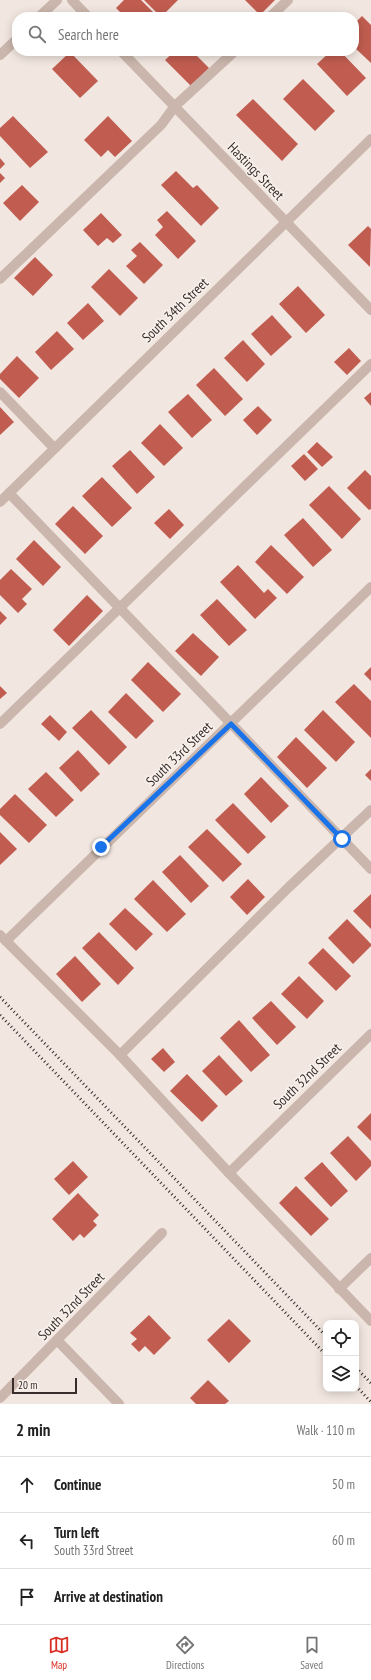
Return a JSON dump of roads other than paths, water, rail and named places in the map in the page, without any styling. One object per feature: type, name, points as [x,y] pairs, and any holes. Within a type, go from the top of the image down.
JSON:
[{"type":"street","points":[[44,12],[57,0]]},
{"type":"street","points":[[72,0],[83,12]]},
{"type":"street","points":[[275,12],[288,0]]},
{"type":"street","points":[[0,55],[12,44]]},
{"type":"street","name":"Hastings Street","points":[[127,56],[371,310]]},
{"type":"street","points":[[0,279],[161,125],[175,106],[230,56]]},
{"type":"street","name":"South 34th Street","points":[[0,502],[285,221],[371,139]]},
{"type":"street","points":[[0,724],[371,364]]},
{"type":"street","points":[[0,392],[54,448]]},
{"type":"street","points":[[9,493],[371,869]]},
{"type":"street","name":"South 33rd Street","points":[[3,938],[231,724],[371,587]]},
{"type":"street","points":[[120,1055],[289,887],[342,839],[371,810]]},
{"type":"street","points":[[3,938],[120,1055],[338,1289],[371,1321]]},
{"type":"street","name":"South 32nd Street","points":[[229,1173],[371,1034]]},
{"type":"street","name":"South 32nd Street","points":[[0,1398],[162,1233]]},
{"type":"street","points":[[338,1289],[371,1258]]},
{"type":"street","points":[[56,1340],[119,1404]]},
{"type":"railway","points":[[0,997],[323,1333]]},
{"type":"railway","points":[[0,1015],[323,1352]]},
{"type":"railway","points":[[359,1371],[371,1383]]},
{"type":"railway","points":[[359,1389],[371,1402]]}]
